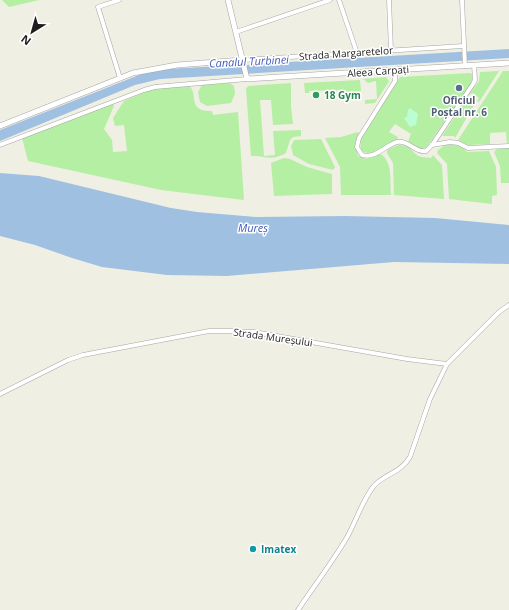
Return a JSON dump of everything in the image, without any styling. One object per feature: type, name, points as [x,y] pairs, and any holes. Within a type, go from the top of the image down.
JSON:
[{"type":"street","points":[[119,0],[98,7],[120,78]]},
{"type":"street","points":[[0,145],[144,90],[155,87],[246,77],[228,0]]},
{"type":"street","points":[[236,32],[330,0]]},
{"type":"street","points":[[339,0],[357,52]]},
{"type":"street","points":[[389,0],[391,50]]},
{"type":"street","points":[[462,0],[464,64]]},
{"type":"street","name":"Strada Margaretelor","points":[[0,126],[143,70],[177,65],[243,63],[357,52],[463,46]]},
{"type":"street","name":"Aleea Carpați","points":[[246,77],[394,70],[464,64],[474,65],[509,63]]},
{"type":"street","points":[[432,145],[475,80],[474,65]]},
{"type":"street","points":[[394,70],[395,81],[359,138],[357,145],[362,155],[370,156],[397,142],[405,143],[422,151],[432,145],[450,142],[458,143],[468,148],[509,146]]},
{"type":"street","points":[[298,610],[346,540],[359,511],[372,488],[399,470],[408,461],[430,399],[446,364],[499,312],[509,306]]},
{"type":"street","name":"Strada Mureșului","points":[[0,394],[68,360],[83,355],[209,331],[254,332],[407,359],[446,364]]},
{"type":"green space","points":[[2,0],[39,0],[9,7]]},
{"type":"green space","points":[[499,71],[479,102],[477,101],[479,98],[473,93],[469,95],[479,81],[480,72]]},
{"type":"green space","points":[[503,71],[509,71],[509,143],[507,143],[506,132],[490,133],[490,144],[468,145],[458,140]]},
{"type":"green space","points":[[472,74],[472,82],[426,148],[419,149],[408,142],[411,134],[395,124],[389,132],[398,137],[397,140],[374,152],[369,153],[361,150],[360,139],[400,77]]},
{"type":"green space","points":[[386,77],[389,81],[375,103],[365,104],[365,100],[377,99],[376,81],[368,83],[363,79]]},
{"type":"green space","points":[[360,80],[361,91],[309,91],[309,93],[305,93],[304,83]]},
{"type":"green space","points":[[230,83],[234,86],[235,94],[231,103],[207,106],[200,102],[198,92],[202,85]]},
{"type":"green space","points":[[291,83],[293,124],[273,125],[271,100],[260,100],[264,156],[275,155],[273,131],[301,130],[301,136],[293,137],[290,140],[286,153],[281,156],[272,158],[251,156],[246,89],[248,86]]},
{"type":"green space","points":[[189,86],[192,89],[194,102],[199,108],[212,111],[213,115],[238,112],[244,200],[161,190],[28,161],[22,138],[112,103],[114,106],[104,129],[112,140],[113,152],[127,151],[124,125],[115,126],[113,118],[124,101],[156,88]]},
{"type":"green space","points":[[466,100],[474,105],[455,138],[454,136],[442,136]]},
{"type":"green space","points":[[410,108],[418,114],[416,125],[410,127],[404,118],[407,117],[408,110]]},
{"type":"green space","points":[[358,132],[359,135],[356,144],[358,156],[366,159],[380,154],[387,161],[390,172],[391,195],[341,195],[340,167],[325,138],[341,137]]},
{"type":"green space","points":[[321,139],[335,167],[333,170],[309,164],[293,155],[291,146],[294,140]]},
{"type":"green space","points":[[398,145],[408,147],[420,157],[431,158],[433,155],[442,165],[444,199],[394,195],[393,163],[387,153],[387,150]]},
{"type":"green space","points":[[445,145],[460,146],[467,152],[489,151],[496,167],[497,195],[492,196],[492,204],[449,199],[447,164],[437,153],[438,150]]},
{"type":"green space","points":[[498,148],[509,148],[509,183],[501,183],[500,166],[494,152]]},
{"type":"green space","points":[[284,158],[290,159],[307,167],[332,174],[332,194],[274,196],[271,163]]},
{"type":"water","name":"Canalul Turbinei","points":[[509,49],[509,58],[160,79],[135,85],[0,141],[0,130],[144,73],[167,69],[241,66],[253,64]]},
{"type":"water","name":"Mureș","points":[[0,173],[39,176],[171,208],[197,212],[256,217],[345,216],[435,218],[509,225],[509,264],[394,262],[227,276],[167,275],[102,267],[35,245],[0,236]]},
{"type":"place","name":"Oficiul Poștal nr. 6","points":[[459,88]]},
{"type":"place","name":"18 Gym","points":[[316,95]]},
{"type":"place","name":"Imatex","points":[[253,549]]}]
